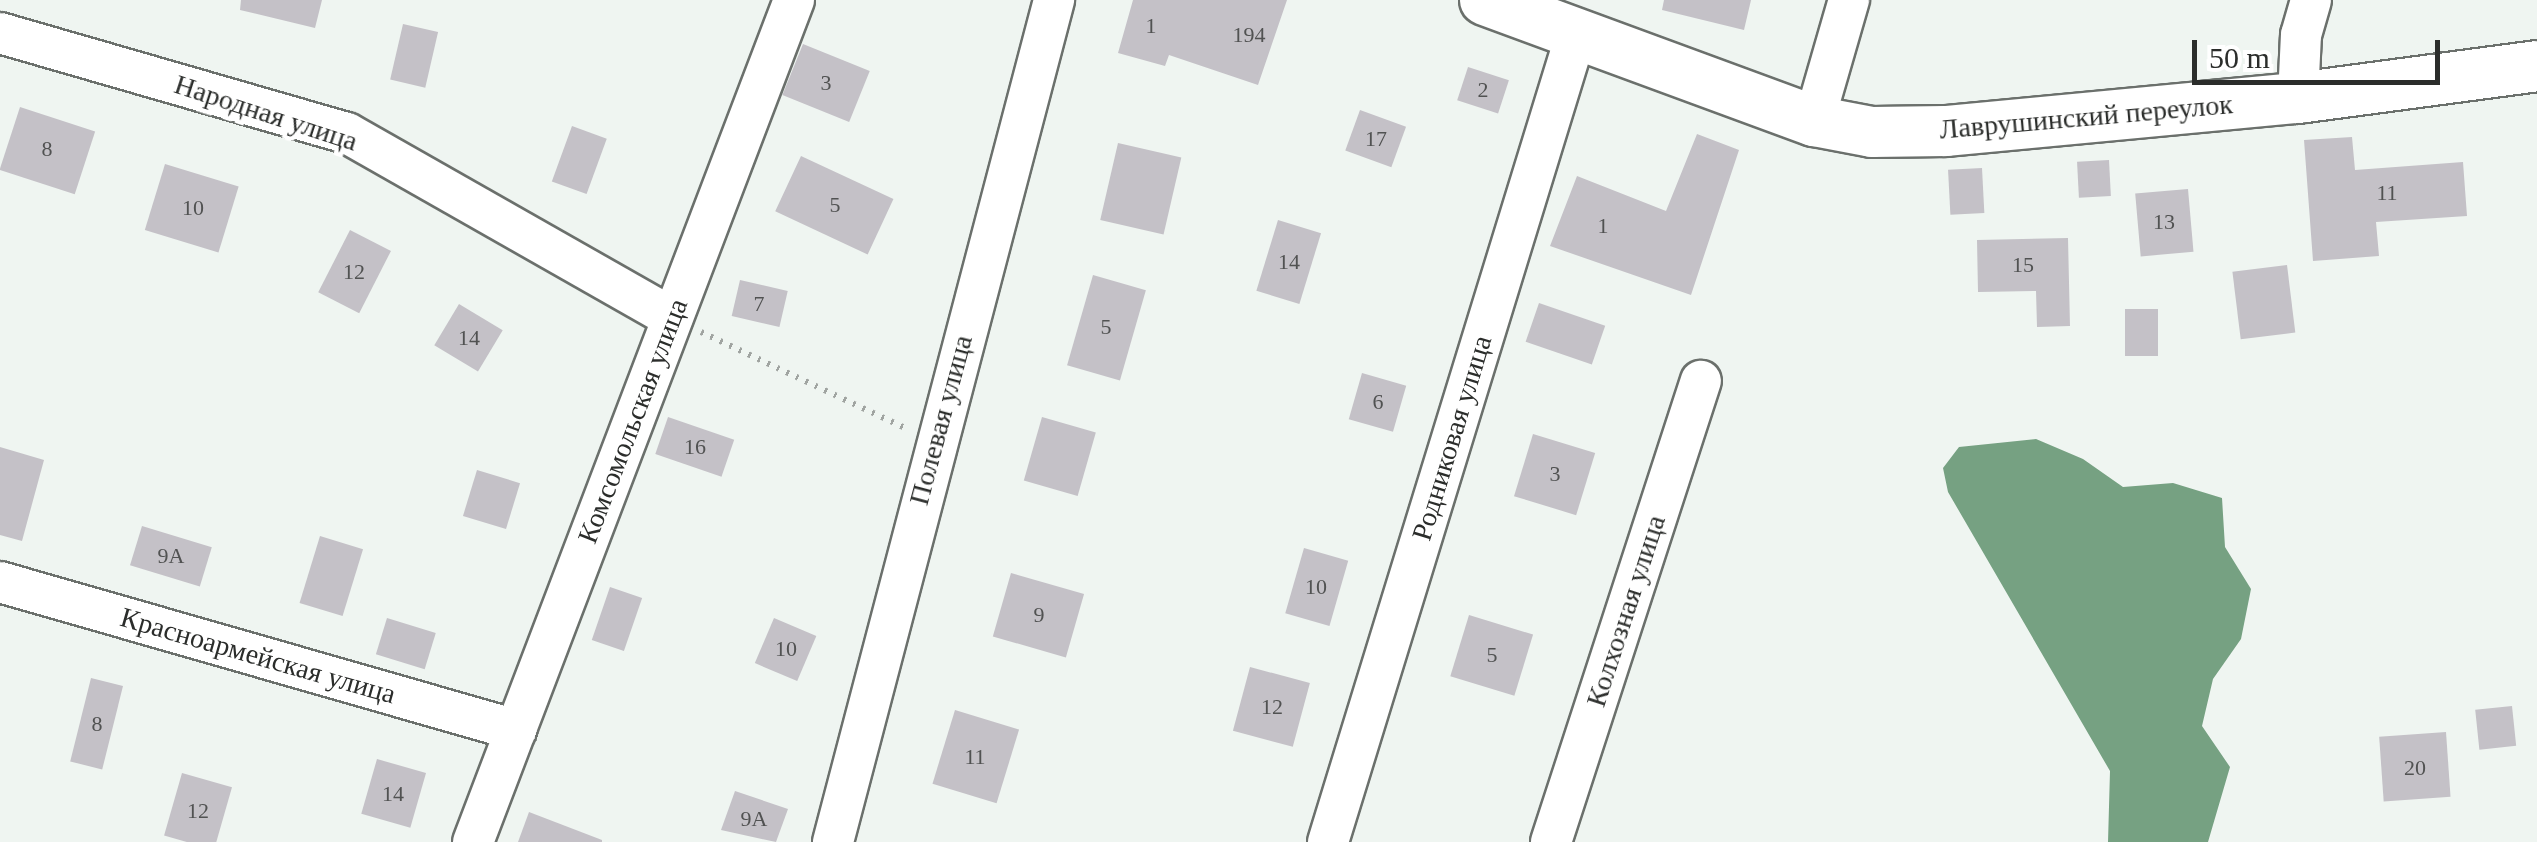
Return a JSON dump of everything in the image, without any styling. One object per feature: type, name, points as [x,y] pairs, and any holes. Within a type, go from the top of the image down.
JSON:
[{"type":"street","name":"Комсомольская улица","points":[[472,842],[794,0]]},
{"type":"street","name":"Полевая улица","points":[[833,842],[1054,0]]},
{"type":"street","points":[[1814,121],[1849,0]]},
{"type":"street","points":[[2298,98],[2301,35],[2311,0]]},
{"type":"street","name":"Лаврушинский переулок","points":[[1492,1],[1814,121],[1872,132],[1946,131],[2298,98],[2537,66]]},
{"type":"street","name":"Народная улица","points":[[0,33],[347,133],[672,318]]},
{"type":"street","name":"Родниковая улица","points":[[1328,842],[1576,34]]},
{"type":"street","name":"Колхозная улица","points":[[1552,842],[1701,381]]},
{"type":"street","name":"Красноармейская улица","points":[[0,582],[516,730]]},
{"type":"path","points":[[672,318],[935,442]]},
{"type":"shaded area","points":[[2036,439],[2083,459],[2123,487],[2173,483],[2222,498],[2225,547],[2251,589],[2241,639],[2213,679],[2202,726],[2230,767],[2208,842],[2108,842],[2110,771],[1948,492],[1943,468],[1959,447]]},
{"type":"building","points":[[241,0],[322,0],[315,28],[240,10]]},
{"type":"building","points":[[1133,0],[1287,0],[1258,85],[1169,55],[1165,66],[1118,53]]},
{"type":"building","points":[[1664,0],[1751,0],[1744,30],[1662,10]]},
{"type":"building","points":[[403,24],[438,32],[425,88],[390,80]]},
{"type":"building","points":[[803,44],[870,71],[849,122],[782,95]]},
{"type":"building","points":[[1468,67],[1509,80],[1498,114],[1457,100]]},
{"type":"building","points":[[20,107],[95,131],[75,194],[0,170]]},
{"type":"building","points":[[1360,110],[1406,127],[1391,167],[1345,150]]},
{"type":"building","points":[[572,126],[607,139],[587,194],[552,181]]},
{"type":"building","points":[[1697,134],[1739,150],[1691,295],[1550,246],[1577,176],[1666,211]]},
{"type":"building","points":[[2352,137],[2355,170],[2463,162],[2467,216],[2376,222],[2379,256],[2313,261],[2304,140]]},
{"type":"building","points":[[1118,143],[1181,158],[1164,235],[1100,220]]},
{"type":"building","points":[[801,156],[893,199],[868,254],[775,211]]},
{"type":"building","points":[[2109,160],[2111,196],[2079,198],[2077,162]]},
{"type":"building","points":[[165,164],[239,187],[218,252],[145,230]]},
{"type":"building","points":[[1982,168],[1984,213],[1950,215],[1948,170]]},
{"type":"building","points":[[2188,189],[2193,252],[2141,256],[2135,194]]},
{"type":"building","points":[[1278,220],[1321,233],[1299,304],[1256,291]]},
{"type":"building","points":[[350,230],[391,251],[359,313],[318,292]]},
{"type":"building","points":[[2068,238],[2070,326],[2037,327],[2036,291],[1978,292],[1977,240]]},
{"type":"building","points":[[2287,265],[2295,332],[2241,339],[2232,272]]},
{"type":"building","points":[[1093,275],[1146,290],[1120,381],[1067,365]]},
{"type":"building","points":[[740,280],[788,291],[779,327],[732,316]]},
{"type":"building","points":[[1539,303],[1605,326],[1592,365],[1526,342]]},
{"type":"building","points":[[459,304],[503,330],[478,371],[434,345]]},
{"type":"building","points":[[2125,309],[2158,309],[2158,356],[2125,356]]},
{"type":"building","points":[[1362,373],[1406,386],[1393,432],[1349,419]]},
{"type":"building","points":[[668,417],[734,440],[721,477],[655,454]]},
{"type":"building","points":[[1042,417],[1096,432],[1078,496],[1024,480]]},
{"type":"building","points":[[1533,434],[1595,453],[1576,515],[1514,496]]},
{"type":"building","points":[[0,447],[44,460],[22,541],[0,535]]},
{"type":"building","points":[[477,470],[520,483],[506,529],[463,516]]},
{"type":"building","points":[[142,526],[212,547],[200,587],[130,565]]},
{"type":"building","points":[[320,536],[363,549],[343,616],[300,603]]},
{"type":"building","points":[[1304,548],[1348,561],[1329,626],[1285,613]]},
{"type":"building","points":[[1011,573],[1084,594],[1066,657],[993,636]]},
{"type":"building","points":[[610,587],[642,598],[624,651],[592,640]]},
{"type":"building","points":[[1469,615],[1533,635],[1514,696],[1450,676]]},
{"type":"building","points":[[387,618],[436,633],[425,669],[376,654]]},
{"type":"building","points":[[774,618],[816,636],[797,681],[755,663]]},
{"type":"building","points":[[1250,667],[1310,683],[1293,747],[1233,731]]},
{"type":"building","points":[[91,678],[123,686],[102,769],[70,761]]},
{"type":"building","points":[[2512,706],[2516,746],[2479,750],[2475,710]]},
{"type":"building","points":[[955,710],[1019,730],[997,803],[932,784]]},
{"type":"building","points":[[2446,732],[2451,797],[2384,802],[2379,737]]},
{"type":"building","points":[[377,759],[426,773],[410,828],[361,814]]},
{"type":"building","points":[[182,773],[232,787],[216,842],[187,842],[164,835]]},
{"type":"building","points":[[735,791],[788,809],[776,842],[721,830]]},
{"type":"building","points":[[529,812],[602,840],[602,842],[518,842]]}]
